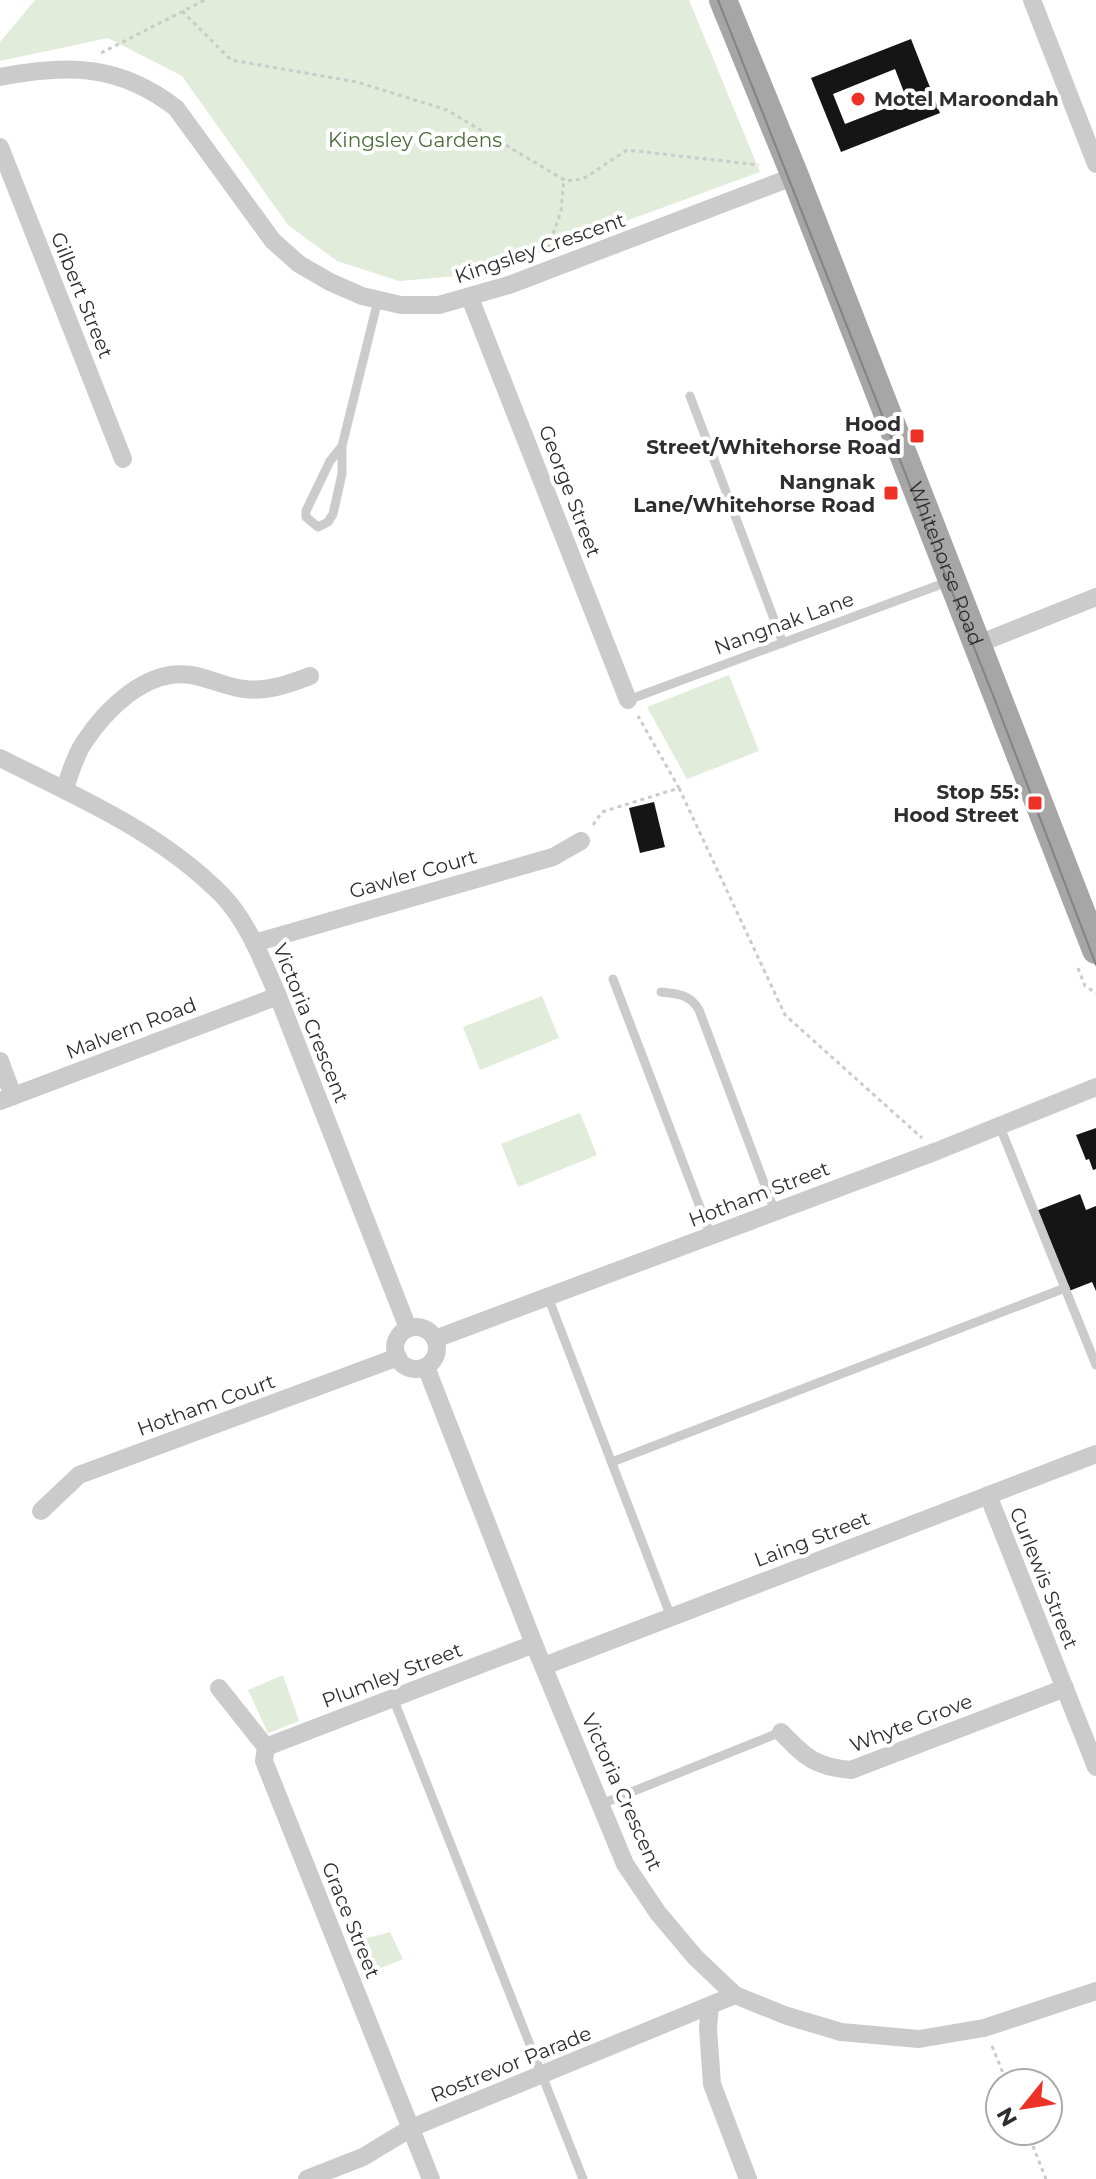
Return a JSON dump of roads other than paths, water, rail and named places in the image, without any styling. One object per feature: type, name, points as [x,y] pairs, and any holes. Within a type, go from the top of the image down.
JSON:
[{"type":"main road","name":"Whitehorse Road","points":[[723,0],[795,176],[1096,950]]},
{"type":"street","points":[[1032,0],[1096,164]]},
{"type":"street","name":"Kingsley Crescent","points":[[0,77],[36,70],[73,68],[129,79],[159,95],[176,108],[273,241],[299,264],[330,282],[401,305],[439,305],[470,298],[539,275],[795,176]]},
{"type":"street","name":"Gilbert Street","points":[[0,147],[123,459]]},
{"type":"street","name":"George Street","points":[[470,298],[628,700]]},
{"type":"street","points":[[978,644],[1096,597]]},
{"type":"street","points":[[64,790],[82,746],[104,717],[138,687],[176,674],[244,689],[289,684],[310,676]]},
{"type":"street","name":"Victoria Crescent","points":[[0,758],[155,838],[223,897],[254,943],[278,996],[408,1328]]},
{"type":"street","name":"Gawler Court","points":[[254,943],[553,857],[581,841]]},
{"type":"street","name":"Malvern Road","points":[[6,1098],[278,996]]},
{"type":"street","points":[[0,1061],[6,1098]]},
{"type":"street","name":"Hotham Street","points":[[435,1339],[1000,1127],[1096,1087]]},
{"type":"street","points":[[408,1328],[424,1328],[435,1339],[436,1355],[426,1367],[410,1368],[398,1357],[396,1341],[408,1328]]},
{"type":"street","name":"Hotham Court","points":[[41,1511],[79,1475],[398,1357]]},
{"type":"street","name":"Victoria Crescent","points":[[426,1367],[534,1644],[625,1864],[658,1913],[695,1957],[735,1995],[787,2016],[841,2032],[919,2039],[984,2028],[1096,1991]]},
{"type":"street","name":"Laing Street","points":[[544,1666],[1096,1454]]},
{"type":"street","name":"Curlewis Street","points":[[988,1495],[1096,1767]]},
{"type":"street","name":"Plumley Street","points":[[266,1747],[534,1644]]},
{"type":"street","name":"Grace Street","points":[[219,1688],[266,1747],[264,1761],[431,2179]]},
{"type":"street","name":"Whyte Grove","points":[[781,1732],[805,1757],[826,1768],[851,1770],[1065,1688]]},
{"type":"street","name":"Rostrevor Parade","points":[[307,2179],[363,2157],[411,2128],[735,1995]]},
{"type":"street","points":[[710,2006],[712,2084],[748,2179]]},
{"type":"lane","points":[[342,446],[330,461],[306,511],[306,517],[318,527],[328,522],[333,514],[342,474],[342,446],[378,300]]},
{"type":"lane","points":[[690,396],[783,643]]},
{"type":"lane","name":"Nangnak Lane","points":[[628,700],[953,580]]},
{"type":"lane","points":[[613,979],[711,1236]]},
{"type":"lane","points":[[661,992],[685,995],[694,1001],[699,1010],[775,1212]]},
{"type":"lane","points":[[1000,1127],[1096,1365]]},
{"type":"lane","points":[[612,1462],[1065,1288]]},
{"type":"lane","points":[[548,1297],[671,1617]]},
{"type":"lane","points":[[393,1698],[583,2179]]},
{"type":"lane","points":[[599,1805],[781,1732]]},
{"type":"tram line","points":[[718,0],[998,708],[1096,965]]},
{"type":"place","name":"Motel Maroondah","points":[[858,99]]},
{"type":"place","name":"Hood Street/Whitehorse Road","points":[[917,436]]},
{"type":"place","name":"Nangnak Lane/Whitehorse Road","points":[[891,493]]},
{"type":"place","name":"Stop 55: Hood Street","points":[[1035,803]]},
{"type":"park label","name":"Kingsley Gardens","points":[[415,140]]}]
